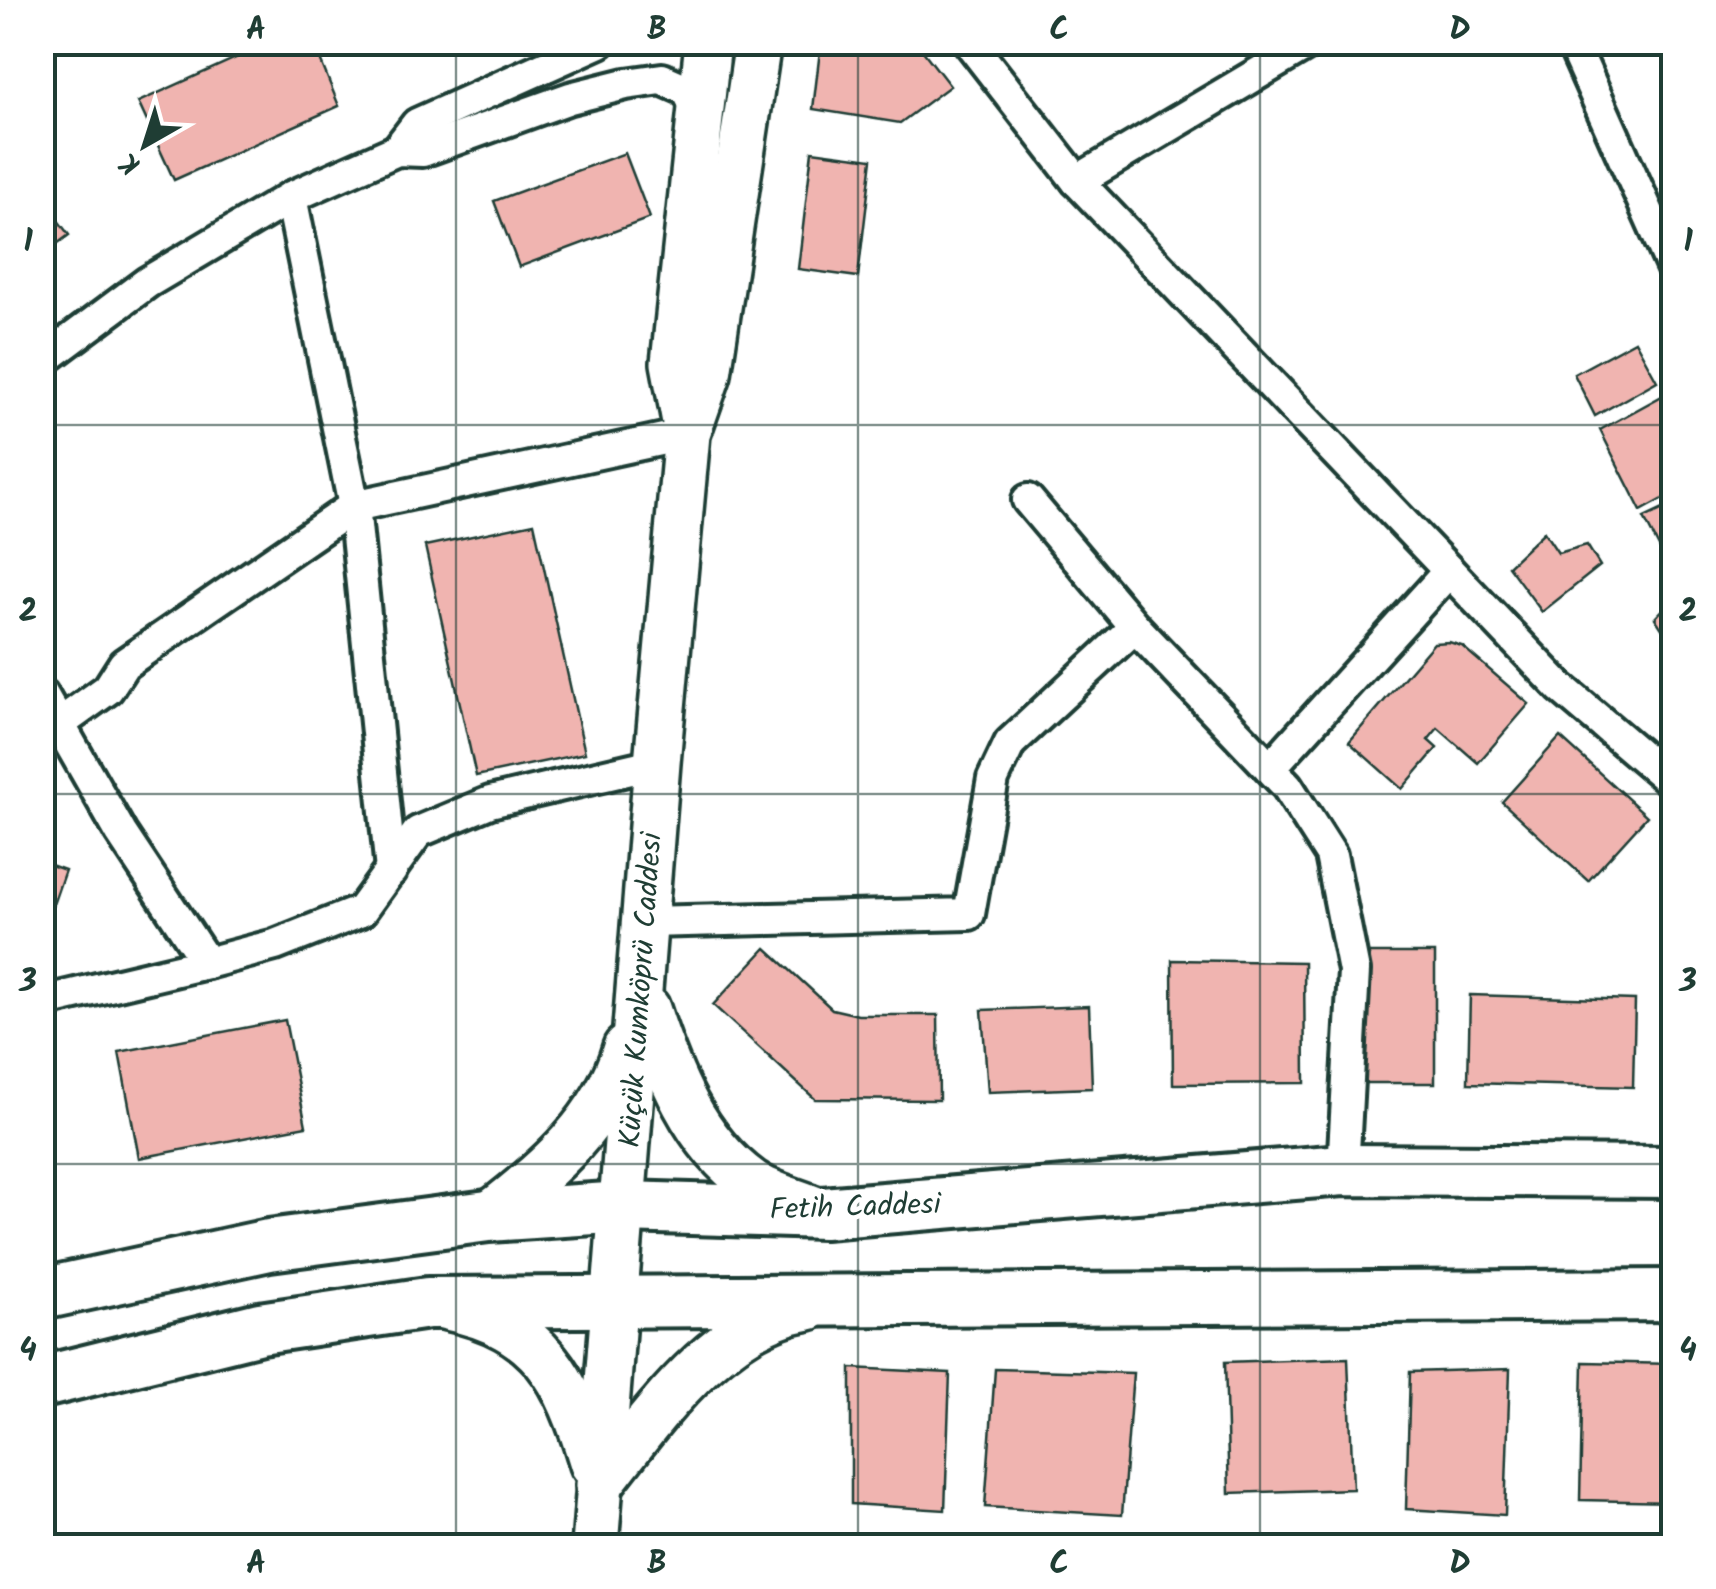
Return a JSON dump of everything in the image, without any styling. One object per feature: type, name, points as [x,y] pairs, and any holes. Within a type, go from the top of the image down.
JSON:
[{"type":"main road","name":"Fetih Caddesi","points":[[42,1294],[269,1246],[488,1216],[624,1207],[823,1213],[1343,1170],[1674,1172]]},
{"type":"main road","points":[[42,1382],[260,1328],[428,1303],[884,1296],[1674,1294]]},
{"type":"street","points":[[396,150],[416,124],[600,42]]},
{"type":"street","points":[[688,434],[674,363],[708,42]]},
{"type":"street","points":[[688,434],[708,374],[758,42]]},
{"type":"street","points":[[969,42],[1077,181],[1560,687],[1674,784]]},
{"type":"street","points":[[1077,181],[1280,50],[1311,42]]},
{"type":"street","points":[[1572,42],[1674,272]]},
{"type":"street","points":[[42,360],[148,282],[291,198],[396,150],[424,151],[570,98],[662,78],[688,90],[699,114]]},
{"type":"street","points":[[291,198],[354,506],[390,871]]},
{"type":"street","points":[[62,722],[108,689],[124,664],[354,506],[688,434]]},
{"type":"street","name":"Küçük Kumköprü Caddesi","points":[[595,1546],[642,993],[656,763],[688,434]]},
{"type":"street","points":[[1028,500],[1135,627],[1287,786],[1331,855],[1354,971],[1343,1170]]},
{"type":"street","points":[[1270,768],[1449,571]]},
{"type":"street","points":[[647,922],[969,914],[993,780],[1010,743],[1135,627]]},
{"type":"street","points":[[42,694],[62,722],[121,833],[208,963]]},
{"type":"street","points":[[42,1002],[275,945],[361,911],[418,832],[490,802],[656,763]]},
{"type":"street","points":[[642,993],[665,1064],[699,1130],[752,1183],[823,1213]]},
{"type":"street","points":[[488,1216],[545,1173],[581,1133],[620,1071],[642,993]]},
{"type":"street","points":[[600,1486],[650,1421],[712,1356],[774,1312],[884,1296]]},
{"type":"street","points":[[428,1303],[488,1316],[542,1352],[575,1404],[600,1486]]},
{"type":"building","points":[[271,42],[313,42],[339,106],[174,180],[138,102]]},
{"type":"building","points":[[821,42],[916,42],[950,86],[900,123],[813,109]]},
{"type":"building","points":[[812,151],[872,159],[858,277],[798,269]]},
{"type":"building","points":[[625,153],[650,218],[519,267],[494,201]]},
{"type":"building","points":[[42,199],[69,235],[42,255]]},
{"type":"building","points":[[1635,341],[1657,381],[1595,416],[1574,374]]},
{"type":"building","points":[[1662,396],[1674,419],[1674,493],[1641,511],[1600,430]]},
{"type":"building","points":[[1674,504],[1674,556],[1665,559],[1644,518]]},
{"type":"building","points":[[534,523],[585,753],[476,776],[425,546]]},
{"type":"building","points":[[1544,532],[1558,553],[1587,545],[1600,566],[1542,612],[1508,566]]},
{"type":"building","points":[[1674,599],[1674,647],[1655,618]]},
{"type":"building","points":[[1434,643],[1462,646],[1529,704],[1478,763],[1438,728],[1428,740],[1437,748],[1402,789],[1349,742]]},
{"type":"building","points":[[1560,737],[1647,816],[1588,881],[1502,802]]},
{"type":"building","points":[[42,862],[65,870],[42,936]]},
{"type":"building","points":[[766,948],[832,1009],[858,1015],[938,1015],[939,1100],[815,1099],[713,1005]]},
{"type":"building","points":[[1362,953],[1435,953],[1435,1083],[1363,1083]]},
{"type":"building","points":[[1172,960],[1304,962],[1305,1083],[1173,1084]]},
{"type":"building","points":[[1470,995],[1635,1000],[1633,1087],[1468,1083]]},
{"type":"building","points":[[1089,1006],[1092,1088],[988,1092],[982,1010]]},
{"type":"building","points":[[285,1020],[306,1126],[139,1158],[119,1052]]},
{"type":"building","points":[[1348,1358],[1353,1489],[1229,1493],[1225,1362]]},
{"type":"building","points":[[1583,1362],[1674,1364],[1674,1502],[1580,1500]]},
{"type":"building","points":[[851,1368],[950,1373],[945,1510],[851,1504]]},
{"type":"building","points":[[995,1369],[1133,1373],[1122,1515],[985,1507]]},
{"type":"building","points":[[1510,1369],[1505,1515],[1406,1509],[1410,1372]]}]
